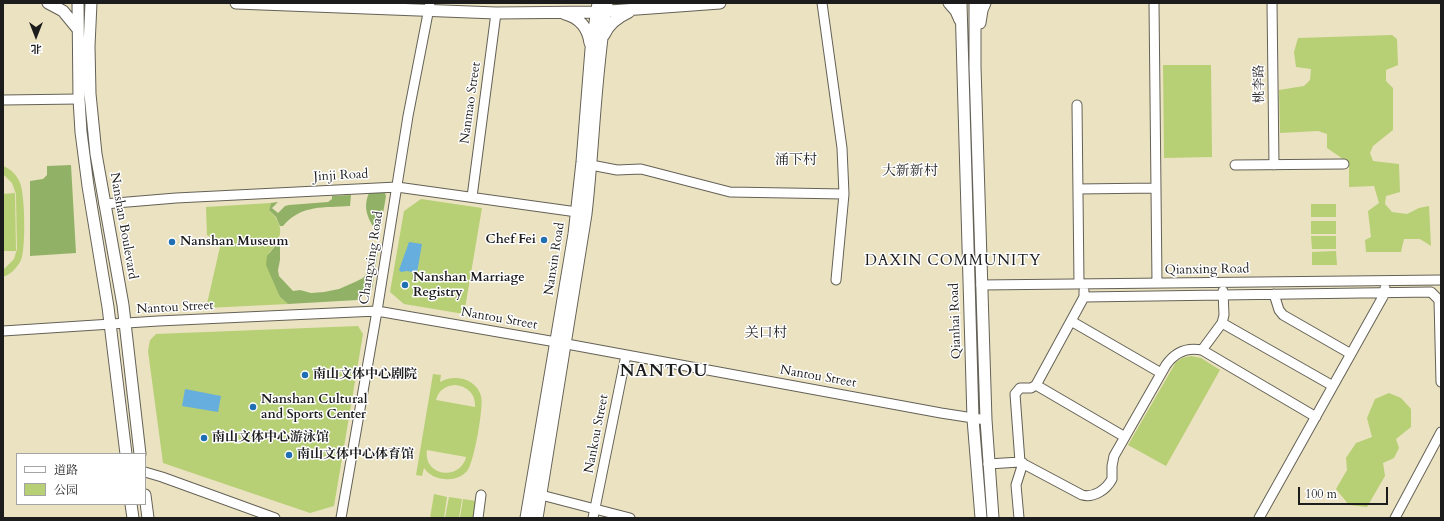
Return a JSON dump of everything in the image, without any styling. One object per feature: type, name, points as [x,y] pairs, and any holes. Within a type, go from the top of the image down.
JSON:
[{"type":"main road","points":[[48,3],[62,11],[77,28]]},
{"type":"main road","name":"Nanshan Boulevard","points":[[78,3],[77,28],[81,132],[88,186],[111,324],[126,453]]},
{"type":"main road","name":"Nanshan Boulevard","points":[[91,3],[89,46],[91,102],[96,154],[126,323],[140,453]]},
{"type":"main road","points":[[236,3],[430,7],[496,13],[557,12],[602,7],[634,9],[720,3]]},
{"type":"main road","points":[[949,3],[956,11],[961,25]]},
{"type":"main road","name":"Qianhai Road","points":[[961,3],[973,419],[981,518]]},
{"type":"main road","name":"Qianhai Road","points":[[974,3],[986,420],[988,464],[994,518]]},
{"type":"main road","points":[[975,67],[980,36],[980,17],[985,3]]},
{"type":"main road","name":"Nanxin Road","points":[[538,518],[595,50],[602,7]]},
{"type":"main road","points":[[595,50],[611,23],[634,9]]},
{"type":"main road","points":[[557,12],[570,16],[582,23],[595,50]]},
{"type":"main road","name":"Nanxin Road","points":[[526,518],[560,343],[581,246],[591,165],[595,50]]},
{"type":"main road","points":[[146,503],[148,518]]},
{"type":"main road","points":[[132,505],[133,518]]},
{"type":"street","points":[[822,3],[842,148],[844,194],[836,280]]},
{"type":"street","points":[[1154,3],[1158,283]]},
{"type":"street","name":"桃李路","points":[[1272,3],[1274,165]]},
{"type":"street","name":"Changxing Road","points":[[340,518],[377,311],[408,116],[430,7]]},
{"type":"street","name":"Nanmao Street","points":[[472,197],[496,13]]},
{"type":"street","points":[[3,100],[79,99]]},
{"type":"street","points":[[1019,518],[1016,484],[1021,462],[1014,397],[1016,391],[1020,388],[1032,388],[1036,385],[1084,297],[1081,284],[1076,105]]},
{"type":"street","points":[[1236,165],[1344,164]]},
{"type":"street","points":[[591,165],[617,170],[641,170],[730,192],[844,194]]},
{"type":"street","name":"Jinji Road","points":[[104,204],[176,198],[397,186],[576,212]]},
{"type":"street","points":[[1078,189],[1156,188]]},
{"type":"street","name":"Qianxing Road","points":[[982,285],[1438,279]]},
{"type":"street","points":[[1259,518],[1385,293],[1385,280]]},
{"type":"street","points":[[1202,350],[1224,318],[1223,282]]},
{"type":"street","points":[[1084,297],[1431,292],[1439,300],[1441,382]]},
{"type":"street","points":[[1274,294],[1279,310],[1283,315],[1351,354]]},
{"type":"street","name":"Nantou Street","points":[[3,331],[126,323],[377,311],[973,419],[986,420]]},
{"type":"street","points":[[1071,322],[1161,373]]},
{"type":"street","points":[[1222,323],[1333,386]]},
{"type":"street","points":[[988,464],[1021,462],[1076,492],[1087,496],[1094,496],[1111,482],[1113,460],[1169,360],[1180,352],[1194,349],[1202,350],[1316,417]]},
{"type":"street","name":"Nankou Street","points":[[593,518],[626,355]]},
{"type":"street","points":[[1036,385],[1125,437]]},
{"type":"street","points":[[1395,518],[1441,432]]},
{"type":"street","points":[[146,472],[275,518]]},
{"type":"street","points":[[478,518],[481,495]]},
{"type":"street","points":[[541,495],[630,518]]},
{"type":"green space","points":[[1392,35],[1397,39],[1398,65],[1386,70],[1386,81],[1393,88],[1393,130],[1373,146],[1370,153],[1373,161],[1399,164],[1400,192],[1386,196],[1385,204],[1392,212],[1407,214],[1419,208],[1429,206],[1431,246],[1420,239],[1404,239],[1401,252],[1366,252],[1365,240],[1371,237],[1368,211],[1379,203],[1374,186],[1349,187],[1349,166],[1343,159],[1327,148],[1327,134],[1318,131],[1280,133],[1279,90],[1304,86],[1310,80],[1311,69],[1296,67],[1294,52],[1298,38]]},
{"type":"green space","points":[[1163,65],[1211,65],[1212,157],[1164,158]]},
{"type":"green space","points":[[969,136],[973,136],[980,397],[977,397]]},
{"type":"green space","points":[[71,165],[76,253],[30,256],[30,181],[43,179],[47,175],[47,166]]},
{"type":"green space","points":[[3,166],[9,169],[17,177],[22,189],[24,245],[23,254],[18,266],[3,277],[3,270],[14,259],[17,249],[16,194],[12,183],[3,174]]},
{"type":"green space","points":[[15,193],[16,251],[3,251],[3,194]]},
{"type":"green space","points":[[369,193],[385,193],[386,196],[379,237],[368,216],[366,205]]},
{"type":"green space","points":[[351,195],[350,206],[314,208],[298,214],[283,226],[280,226],[276,217],[269,210],[271,203],[278,202],[272,208],[278,213],[285,206],[289,205],[328,202],[332,199],[332,196]]},
{"type":"green space","points":[[421,199],[482,208],[464,314],[404,304],[390,292],[404,211]]},
{"type":"green space","points":[[271,203],[269,210],[278,221],[280,232],[277,242],[269,253],[280,297],[288,304],[206,308],[220,247],[217,242],[207,235],[206,207]]},
{"type":"green space","points":[[1311,204],[1336,204],[1336,217],[1311,217]]},
{"type":"green space","points":[[1311,221],[1336,221],[1336,234],[1311,234]]},
{"type":"green space","points":[[1311,236],[1336,236],[1336,249],[1312,249]]},
{"type":"green space","points":[[276,245],[280,245],[279,276],[293,291],[300,290],[311,293],[339,289],[363,278],[372,267],[378,251],[372,290],[358,300],[288,304],[280,297],[266,265],[267,256]]},
{"type":"green space","points":[[1336,251],[1337,265],[1312,265],[1312,252]]},
{"type":"green space","name":"Nanshan Cultural and Sports Center","points":[[358,326],[363,334],[334,506],[310,513],[163,463],[148,351],[150,340],[156,334]]},
{"type":"green space","points":[[1191,356],[1201,358],[1220,370],[1166,466],[1128,445],[1176,362],[1182,358]]},
{"type":"green space","points":[[433,374],[441,375],[440,382],[452,378],[458,378],[470,382],[478,390],[482,402],[480,422],[470,466],[465,473],[457,478],[451,479],[442,479],[431,475],[424,468],[422,476],[416,475]],"holes":[[[455,385],[463,387],[470,392],[474,398],[475,407],[436,400],[443,389],[448,386]],[[427,450],[466,457],[466,458],[462,466],[456,470],[449,473],[442,472],[435,470],[430,465],[427,459]]]},
{"type":"green space","points":[[1389,393],[1401,398],[1411,409],[1411,427],[1396,439],[1399,448],[1394,458],[1383,463],[1385,476],[1367,507],[1349,505],[1336,489],[1347,470],[1346,458],[1356,443],[1372,437],[1367,418],[1375,399]]},
{"type":"green space","points":[[434,494],[447,497],[444,518],[430,518]]},
{"type":"green space","points":[[449,497],[462,499],[459,518],[445,518]]},
{"type":"green space","points":[[463,499],[476,501],[473,518],[460,518]]},
{"type":"water","points":[[409,242],[422,244],[416,278],[412,272],[401,272],[399,270]]},
{"type":"water","points":[[185,389],[221,396],[218,412],[182,406]]},
{"type":"place","name":"Chef Fei","points":[[544,240]]},
{"type":"place","name":"Nanshan Museum","points":[[172,242]]},
{"type":"place","name":"Nanshan Marriage Registry","points":[[405,285]]},
{"type":"place","name":"南山文体中心剧院","points":[[305,375]]},
{"type":"place","name":"Nanshan Cultural and Sports Center","points":[[253,407]]},
{"type":"place","name":"南山文体中心游泳馆","points":[[204,438]]},
{"type":"place","name":"南山文体中心体育馆","points":[[289,455]]},
{"type":"district","name":"涌下村","points":[[796,161]]},
{"type":"district","name":"大新新村","points":[[910,172]]},
{"type":"district","name":"DAXIN COMMUNITY","points":[[953,262]]},
{"type":"district","name":"关口村","points":[[766,334]]},
{"type":"district","name":"NANTOU","points":[[664,372]]}]
